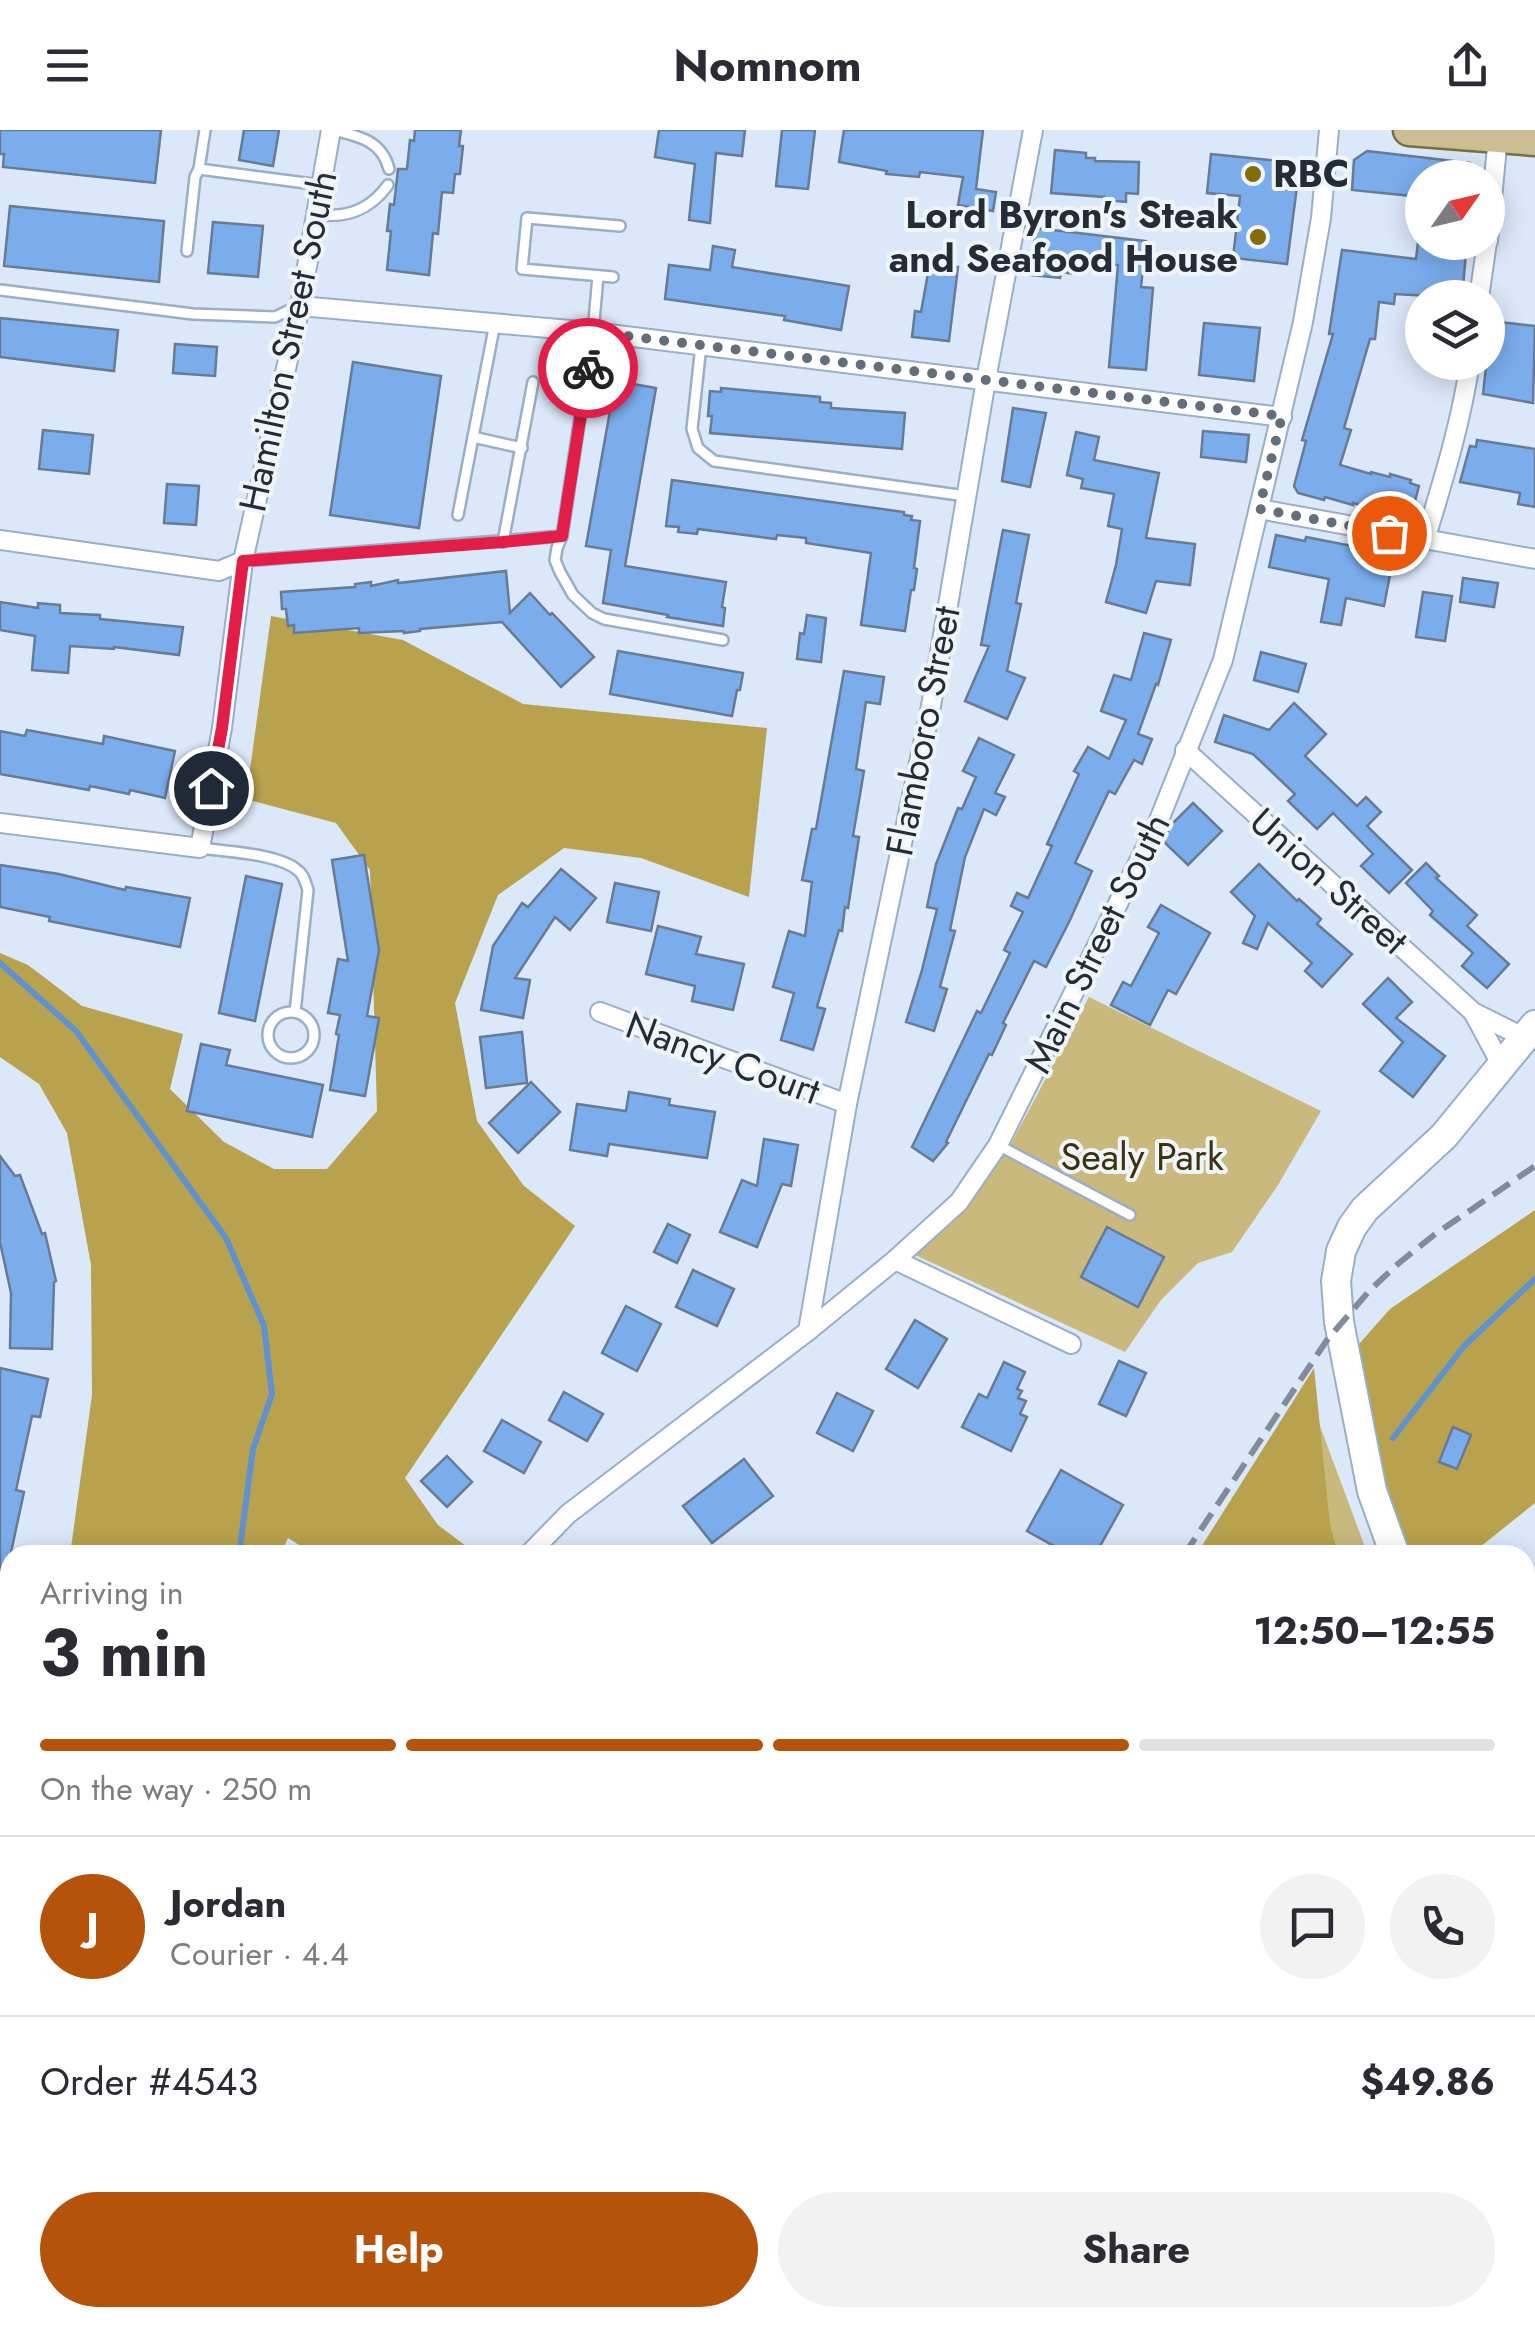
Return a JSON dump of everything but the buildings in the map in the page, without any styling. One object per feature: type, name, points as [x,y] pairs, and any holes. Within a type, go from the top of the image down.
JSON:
[{"type":"main road","points":[[1409,130],[1535,140]]},
{"type":"main road","points":[[1391,1545],[1372,1491],[1339,1322],[1336,1281],[1341,1251],[1365,1209],[1444,1136],[1530,1031]]},
{"type":"street","name":"Hamilton Street South","points":[[200,848],[222,728],[243,561],[300,306],[332,130]]},
{"type":"street","name":"Flamboro Street","points":[[808,1331],[847,1104],[930,706],[1033,130]]},
{"type":"street","name":"Main Street South","points":[[538,1545],[568,1514],[895,1260],[959,1202],[998,1145],[1157,825],[1223,660],[1303,322],[1318,236],[1328,130]]},
{"type":"street","points":[[1496,160],[1498,136]]},
{"type":"street","points":[[300,306],[593,332],[1282,416]]},
{"type":"street","points":[[1425,540],[1467,380]]},
{"type":"street","points":[[1259,509],[1535,559]]},
{"type":"street","points":[[0,540],[218,571],[243,561]]},
{"type":"street","name":"Union Street","points":[[1185,750],[1473,1012],[1502,1066]]},
{"type":"street","points":[[0,824],[200,848]]},
{"type":"street","name":"Nancy Court","points":[[600,1012],[847,1104]]},
{"type":"street","name":"Union Street","points":[[1473,1012],[1530,1031]]},
{"type":"street","points":[[895,1260],[1071,1344]]},
{"type":"lane","points":[[186,251],[205,130]]},
{"type":"lane","points":[[332,130],[378,146],[389,169]]},
{"type":"lane","points":[[199,169],[321,185]]},
{"type":"lane","points":[[316,214],[334,217],[358,211],[379,198],[388,185]]},
{"type":"lane","points":[[613,277],[522,269],[527,218],[620,226]]},
{"type":"lane","points":[[598,276],[593,332],[557,548],[560,572],[573,595],[604,620],[724,640]]},
{"type":"lane","points":[[0,290],[193,314],[275,317],[300,306]]},
{"type":"lane","points":[[458,515],[495,324]]},
{"type":"lane","points":[[701,345],[692,429],[698,448],[714,460],[966,496]]},
{"type":"lane","points":[[503,542],[533,382]]},
{"type":"lane","points":[[473,437],[522,448]]},
{"type":"lane","points":[[243,561],[562,536]]},
{"type":"lane","points":[[200,848],[271,860],[296,868],[303,876],[308,890],[306,924],[294,1012]]},
{"type":"lane","points":[[294,1012],[308,1019],[314,1040],[306,1052],[292,1058],[278,1054],[268,1034],[280,1015],[294,1012]]},
{"type":"lane","points":[[998,1145],[1130,1215]]},
{"type":"green space","name":"Sealy Park","points":[[1089,997],[1321,1111],[1278,1185],[1232,1252],[1198,1263],[1161,1300],[1125,1352],[915,1255],[967,1207],[1011,1144]]},
{"type":"green space","points":[[1317,1418],[1364,1545],[1231,1545]]},
{"type":"shaded area","points":[[271,616],[403,640],[523,704],[767,728],[749,897],[641,858],[564,848],[498,895],[455,1003],[477,1121],[524,1186],[575,1226],[405,1478],[438,1525],[465,1545],[299,1545],[288,1538],[285,1545],[71,1545],[92,1395],[91,1265],[67,1133],[39,1084],[0,1057],[0,953],[28,965],[82,1006],[183,1034],[170,1089],[224,1142],[274,1169],[327,1169],[377,1111],[370,870],[336,823],[246,799]]},
{"type":"shaded area","points":[[1535,1210],[1535,1503],[1482,1545],[1407,1545],[1373,1444],[1359,1344],[1390,1309]]},
{"type":"shaded area","points":[[1314,1368],[1335,1545],[1202,1545]]},
{"type":"waterway","points":[[0,963],[76,1031],[226,1238],[264,1326],[272,1394],[253,1449],[240,1545]]},
{"type":"waterway","points":[[1393,1438],[1464,1346],[1535,1279]]},
{"type":"railway","points":[[1191,1545],[1327,1340],[1370,1290],[1434,1235],[1535,1166]]},
{"type":"way so far","points":[[588,368],[593,332],[1282,416],[1259,509],[1389,533]]},
{"type":"place","name":"RBC","points":[[1253,174]]},
{"type":"place","name":"Lord Byron's Steak and Seafood House","points":[[1258,237]]},
{"type":"route","points":[[211,788],[243,561],[562,536],[588,368]]}]
